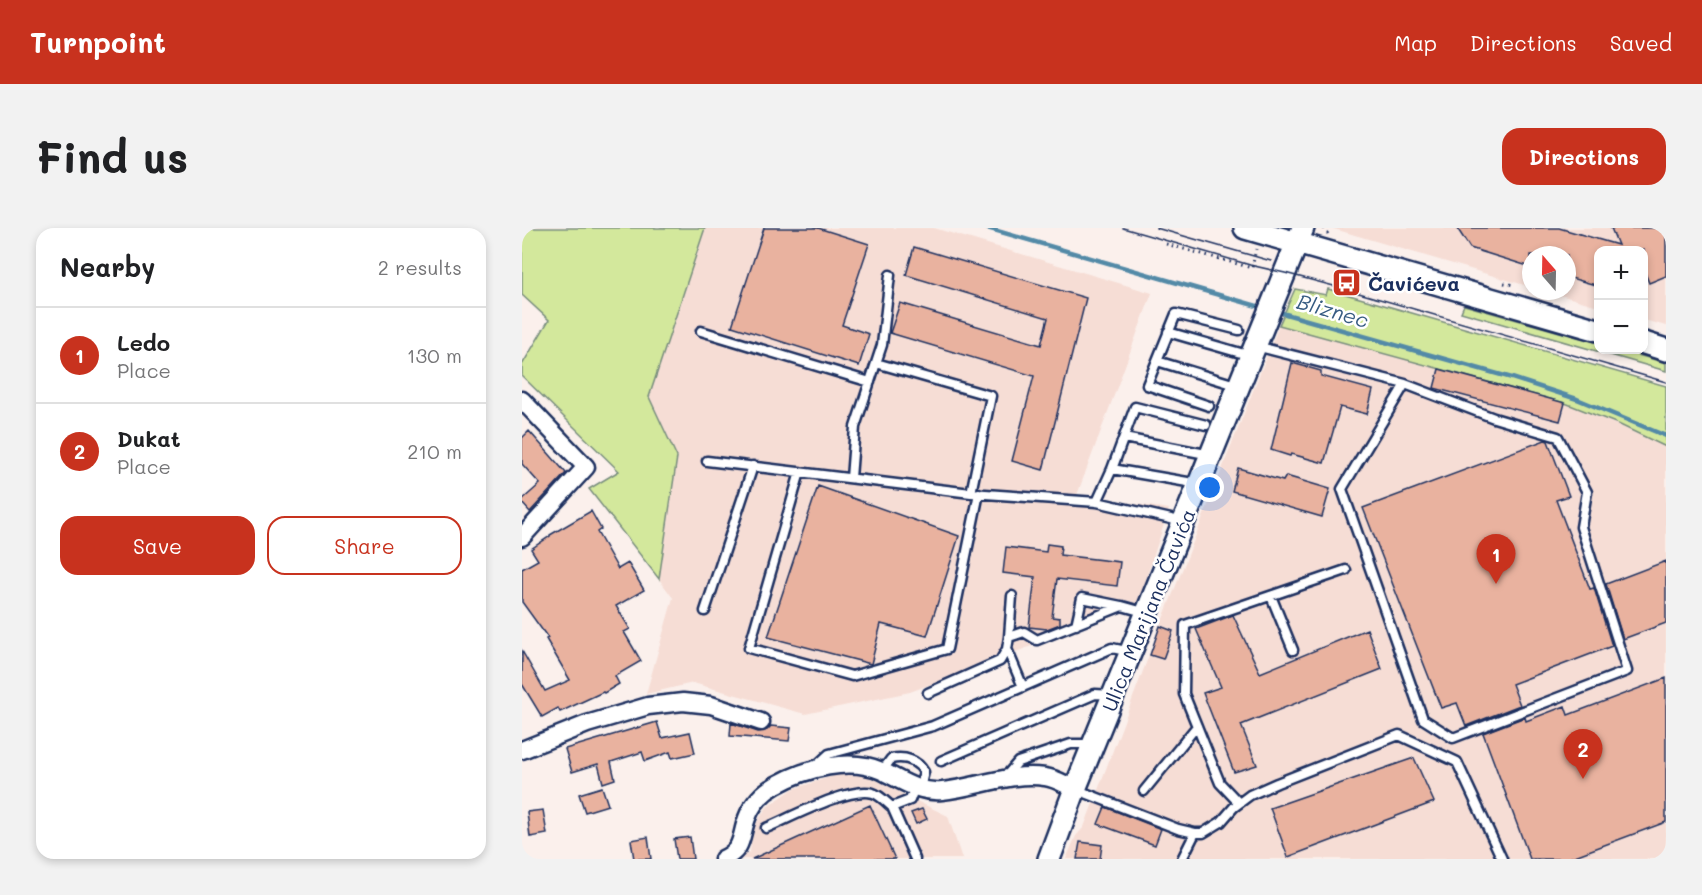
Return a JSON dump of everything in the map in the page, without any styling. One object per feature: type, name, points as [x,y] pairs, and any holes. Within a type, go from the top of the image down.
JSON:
[{"type":"street","points":[[1251,236],[1300,236],[1594,328]]},
{"type":"street","name":"Ulica Marijana Čavića","points":[[1048,859],[1300,236]]},
{"type":"street","points":[[1648,344],[1666,350]]},
{"type":"street","points":[[522,400],[586,467],[522,537]]},
{"type":"street","points":[[522,750],[587,724],[648,706],[683,702],[711,705],[761,722]]},
{"type":"street","points":[[723,859],[734,854],[739,847],[747,817],[755,802],[776,785],[813,770],[832,766],[867,766],[882,771],[896,780],[927,790],[942,791],[1028,776],[1048,777],[1075,789]]},
{"type":"lane","points":[[851,478],[855,427],[882,345],[890,275]]},
{"type":"lane","points":[[1209,406],[1147,386],[1168,332],[1176,314],[1239,330]]},
{"type":"lane","points":[[701,331],[870,382]]},
{"type":"lane","points":[[1168,332],[1405,384],[1494,418],[1558,437],[1587,492],[1581,527],[1627,670],[1453,738],[1423,718],[1342,489],[1405,384]]},
{"type":"lane","points":[[1157,361],[1239,386]]},
{"type":"lane","points":[[800,472],[748,648],[852,676],[947,649],[991,396],[876,363]]},
{"type":"lane","points":[[1097,502],[1135,407],[1206,425]]},
{"type":"lane","points":[[1124,438],[1211,455]]},
{"type":"lane","points":[[707,460],[975,493],[1097,502],[1184,522]]},
{"type":"lane","points":[[705,611],[753,466]]},
{"type":"lane","points":[[1112,469],[1199,484]]},
{"type":"lane","points":[[1239,803],[1220,783],[1184,694],[1185,626],[1346,570]]},
{"type":"lane","points":[[928,693],[1000,661],[1007,649],[1012,596]]},
{"type":"lane","points":[[1271,596],[1293,650]]},
{"type":"lane","points":[[1076,626],[1082,598],[1147,613]]},
{"type":"lane","points":[[1009,637],[1024,632],[1037,640],[1122,606]]},
{"type":"lane","points":[[813,770],[829,754],[933,726],[1112,648],[1131,652]]},
{"type":"lane","points":[[1007,649],[1023,687]]},
{"type":"lane","points":[[941,761],[1095,694],[1113,695]]},
{"type":"lane","points":[[1144,790],[1197,726]]},
{"type":"lane","points":[[1075,789],[1178,829],[1203,833],[1221,822],[1250,795],[1399,735],[1457,762],[1502,859]]},
{"type":"lane","points":[[1003,779],[1018,762],[1071,744],[1093,744]]},
{"type":"lane","points":[[882,771],[891,759],[900,757],[920,764],[924,772],[910,800],[892,807]]},
{"type":"lane","points":[[766,828],[838,797],[859,792],[875,793],[892,807],[915,859]]},
{"type":"lane","points":[[1182,859],[1195,833]]},
{"type":"path","points":[[1324,228],[1326,233]]},
{"type":"path","points":[[1166,244],[1252,268],[1251,236]]},
{"type":"shaded area","points":[[705,228],[934,228],[1152,293],[1077,495],[1169,509],[1137,606],[910,692],[805,714],[693,683],[646,694],[673,598],[659,579],[677,457],[649,397]]},
{"type":"shaded area","points":[[1331,228],[1666,228],[1666,326],[1648,321],[1648,246],[1594,246],[1594,305],[1576,300],[1576,246],[1522,246],[1522,284]]},
{"type":"shaded area","points":[[1279,325],[1565,403],[1666,447],[1666,859],[1066,859],[1076,836],[1084,827],[1160,626]]},
{"type":"shaded area","points":[[870,774],[904,795],[948,816],[962,859],[735,859],[750,852],[753,828],[767,807],[793,789],[836,775]]},
{"type":"green space","points":[[522,228],[705,228],[649,397],[677,457],[659,579],[589,489],[619,471],[522,376],[522,365],[549,320],[522,295]]},
{"type":"green space","points":[[1295,289],[1326,295],[1328,289],[1666,386],[1666,447],[1618,424],[1565,403],[1279,325]]},
{"type":"green space","points":[[1464,305],[1594,342],[1594,350],[1461,312]]},
{"type":"green space","points":[[1607,354],[1634,354],[1666,363],[1666,371]]},
{"type":"building","points":[[764,228],[818,228],[869,244],[842,325],[869,334],[859,366],[732,326]]},
{"type":"building","points":[[1457,228],[1559,228],[1618,245],[1611,228],[1666,228],[1666,276],[1649,283],[1648,246],[1594,246],[1594,285],[1576,280],[1576,246],[1522,246],[1522,264],[1470,248]]},
{"type":"building","points":[[914,247],[1086,298],[1043,470],[1012,461],[1034,376],[890,333],[900,303],[1041,345],[1048,318],[906,275]]},
{"type":"building","points":[[1292,363],[1321,371],[1321,376],[1373,390],[1367,414],[1340,407],[1324,463],[1271,450]]},
{"type":"building","points":[[1439,369],[1565,403],[1560,421],[1434,388]]},
{"type":"building","points":[[529,431],[566,473],[530,512],[522,500],[540,484],[522,464],[522,438]]},
{"type":"building","points":[[1545,440],[1548,441],[1569,496],[1556,500],[1590,589],[1594,588],[1612,646],[1512,684],[1520,705],[1466,726],[1457,703],[1441,708],[1363,508]]},
{"type":"building","points":[[1238,468],[1283,481],[1286,476],[1330,489],[1322,517],[1232,491]]},
{"type":"building","points":[[818,486],[959,536],[927,636],[881,624],[871,664],[768,637]]},
{"type":"building","points":[[591,511],[601,529],[597,532],[618,569],[628,563],[644,590],[616,606],[630,629],[624,632],[641,661],[615,676],[619,684],[604,693],[560,712],[558,708],[542,717],[522,684],[522,651],[545,691],[570,680],[546,639],[548,638],[522,602],[522,569],[538,560],[531,549]]},
{"type":"building","points":[[1047,544],[1061,546],[1060,555],[1120,562],[1117,586],[1057,579],[1052,617],[1060,618],[1060,624],[1047,629],[1029,627],[1035,577],[1003,573],[1006,547],[1046,552]]},
{"type":"building","points":[[1666,561],[1666,623],[1623,639],[1606,584]]},
{"type":"building","points":[[1233,615],[1260,673],[1367,629],[1382,669],[1241,725],[1257,765],[1234,772],[1203,693],[1221,687],[1196,629]]},
{"type":"building","points":[[1160,626],[1173,631],[1163,659],[1150,655]]},
{"type":"building","points":[[1666,678],[1666,822],[1567,859],[1530,859],[1483,733],[1525,717],[1526,721],[1565,706],[1568,715]]},
{"type":"building","points":[[657,722],[662,738],[690,732],[695,753],[672,758],[670,752],[645,761],[642,752],[611,762],[615,779],[603,783],[598,764],[572,772],[565,749]]},
{"type":"building","points":[[731,723],[758,732],[767,730],[771,726],[791,728],[789,741],[730,736]]},
{"type":"building","points":[[1414,758],[1434,802],[1288,857],[1270,808]]},
{"type":"building","points":[[602,787],[608,805],[585,812],[579,794]]},
{"type":"building","points":[[870,805],[895,859],[752,859]]},
{"type":"building","points":[[1105,807],[1161,829],[1155,845],[1098,824]]},
{"type":"building","points":[[922,809],[927,819],[916,824],[911,813]]},
{"type":"building","points":[[543,810],[547,834],[530,837],[527,812]]},
{"type":"building","points":[[648,837],[651,859],[634,859],[631,840]]},
{"type":"building","points":[[690,837],[693,859],[677,859],[674,839]]},
{"type":"building","points":[[1080,842],[1102,845],[1100,859],[1077,859]]},
{"type":"waterway","name":"Bliznec","points":[[987,228],[1264,308]]},
{"type":"waterway","name":"Bliznec","points":[[1275,311],[1512,378],[1577,399],[1666,436]]},
{"type":"tram line","points":[[1123,228],[1250,265],[1345,289],[1666,382]]},
{"type":"tram line","points":[[1156,228],[1271,261]]},
{"type":"place","name":"Čavićeva","points":[[1347,283]]},
{"type":"place","name":"Ledo","points":[[1496,584]]},
{"type":"place","name":"Dukat","points":[[1583,779]]}]
